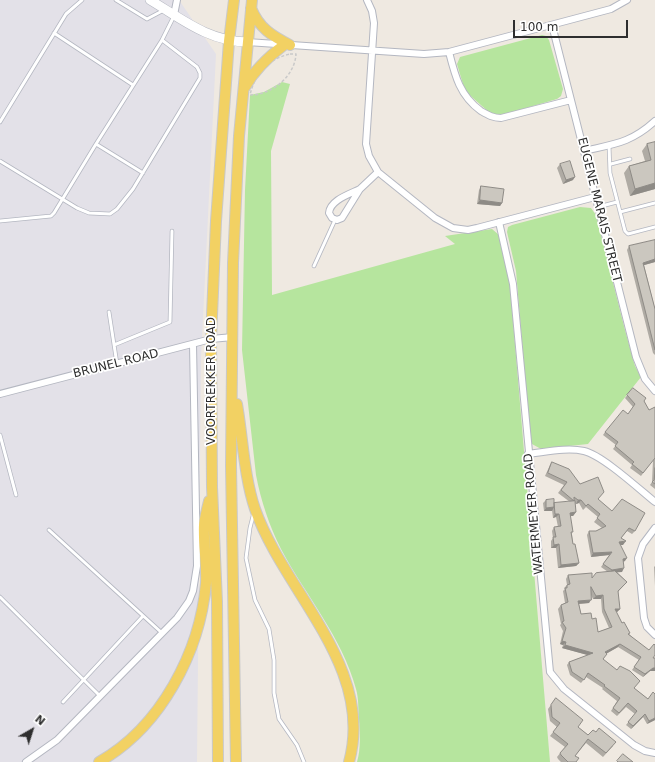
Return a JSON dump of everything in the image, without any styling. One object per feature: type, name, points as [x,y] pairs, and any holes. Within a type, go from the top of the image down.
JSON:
[{"type":"main road","points":[[150,0],[210,35],[229,41],[247,42]]},
{"type":"main road","name":"VOORTREKKER ROAD","points":[[218,762],[217,602],[212,487],[211,339],[216,221],[229,41],[234,0]]},
{"type":"main road","points":[[251,3],[256,19],[264,30],[290,48]]},
{"type":"main road","name":"VOORTREKKER ROAD","points":[[236,762],[232,530],[233,263],[239,136],[251,3]]},
{"type":"main road","points":[[244,91],[254,72],[266,59],[290,48]]},
{"type":"main road","points":[[233,379],[247,477],[255,508],[286,573],[326,637],[338,661],[346,683],[351,712],[352,734],[349,762]]},
{"type":"main road","points":[[99,762],[118,749],[149,719],[160,705],[184,667],[200,619],[206,582],[204,525],[212,487]]},
{"type":"street","points":[[174,15],[177,0]]},
{"type":"street","points":[[367,0],[372,11],[374,23],[366,144],[369,156],[378,172],[435,218],[453,228],[468,230],[595,196]]},
{"type":"street","points":[[247,42],[290,48],[303,46],[424,54],[448,52],[611,10],[627,0]]},
{"type":"street","name":"EUGENE MARAIS STREET","points":[[552,25],[636,357],[645,379],[655,391]]},
{"type":"street","points":[[448,52],[464,95],[474,106],[492,117],[506,117],[571,100]]},
{"type":"street","points":[[584,151],[636,137],[655,121]]},
{"type":"street","points":[[360,189],[338,200],[331,206],[329,212],[335,220],[339,220],[345,215],[360,189],[378,172]]},
{"type":"street","name":"WATERMEYER ROAD","points":[[499,222],[512,284],[550,672],[564,689],[629,740],[645,751],[655,753]]},
{"type":"street","name":"BRUNEL ROAD","points":[[0,394],[211,339],[233,337]]},
{"type":"street","points":[[26,762],[58,740],[162,633],[189,601],[197,574],[193,344]]},
{"type":"street","points":[[528,454],[577,450],[587,452],[598,457],[655,502]]},
{"type":"street","points":[[655,528],[643,544],[638,558],[644,618],[647,627],[655,635]]},
{"type":"lane","points":[[0,122],[54,33],[71,8],[82,0]]},
{"type":"lane","points":[[116,0],[147,19],[165,9]]},
{"type":"lane","points":[[0,221],[51,216],[162,40],[174,15]]},
{"type":"lane","points":[[54,33],[133,85]]},
{"type":"lane","points":[[0,161],[62,200],[89,213],[110,214],[126,200],[200,78],[200,73],[197,67],[162,40]]},
{"type":"lane","points":[[96,144],[143,173]]},
{"type":"lane","points":[[609,145],[611,164],[610,173],[625,231],[628,234],[655,227]]},
{"type":"lane","points":[[611,164],[630,159]]},
{"type":"lane","points":[[598,207],[617,202]]},
{"type":"lane","points":[[620,212],[655,203]]},
{"type":"lane","points":[[314,266],[335,220]]},
{"type":"lane","points":[[114,345],[170,322],[172,231]]},
{"type":"lane","points":[[109,312],[117,364]]},
{"type":"lane","points":[[0,435],[16,495]]},
{"type":"lane","points":[[255,508],[250,528],[246,558],[255,600],[269,629],[274,660],[274,693],[279,719],[297,745],[304,762]]},
{"type":"lane","points":[[49,530],[162,633]]},
{"type":"lane","points":[[0,597],[100,696]]},
{"type":"lane","points":[[63,702],[143,616]]},
{"type":"path","points":[[290,48],[293,67],[282,82],[264,92],[250,95],[254,80],[266,64],[290,48]]},
{"type":"shaded area","points":[[0,0],[179,0],[216,54],[201,358],[197,762],[0,762]]},
{"type":"green space","points":[[542,35],[546,36],[549,40],[563,89],[561,96],[557,99],[502,115],[491,114],[465,91],[457,64],[460,57]]},
{"type":"green space","points":[[282,82],[290,84],[271,151],[272,295],[455,244],[445,236],[492,229],[499,235],[510,284],[550,762],[357,762],[360,741],[358,701],[350,670],[333,634],[281,549],[269,522],[260,494],[256,475],[242,350],[245,190],[250,95],[264,92]]},
{"type":"green space","points":[[580,207],[591,208],[596,215],[635,366],[641,377],[588,444],[541,449],[532,444],[530,436],[516,271],[507,232],[508,227],[512,225]]},
{"type":"building","points":[[655,142],[655,183],[635,189],[629,166],[651,160],[647,144]]},
{"type":"building","points":[[570,161],[575,177],[566,180],[560,164]]},
{"type":"building","points":[[481,186],[504,189],[502,203],[480,200]]},
{"type":"building","points":[[655,240],[655,259],[643,263],[655,309],[655,350],[629,246]]},
{"type":"building","points":[[633,388],[646,398],[644,401],[649,410],[655,407],[655,458],[643,473],[632,464],[634,462],[615,446],[618,442],[605,432],[623,410],[628,414],[635,404],[627,395]]},
{"type":"building","points":[[552,462],[569,469],[580,484],[598,477],[604,492],[598,499],[612,511],[622,499],[645,513],[635,531],[629,528],[621,538],[626,541],[619,542],[627,558],[623,559],[624,568],[612,570],[603,564],[612,552],[593,553],[589,531],[596,531],[606,526],[597,518],[600,514],[588,504],[586,506],[581,500],[574,497],[574,501],[561,490],[567,482],[548,473]]},
{"type":"building","points":[[655,468],[655,484],[652,482],[654,480]]},
{"type":"building","points":[[554,499],[554,507],[546,508],[546,500]]},
{"type":"building","points":[[575,501],[576,512],[570,513],[573,532],[571,532],[579,563],[561,565],[559,544],[554,545],[553,537],[556,537],[554,527],[561,526],[559,514],[555,514],[554,503]]},
{"type":"building","points":[[615,571],[627,582],[618,591],[620,609],[615,609],[622,623],[624,622],[630,633],[628,634],[649,650],[654,644],[655,645],[655,655],[653,658],[655,658],[655,668],[645,674],[634,667],[641,657],[620,644],[605,652],[607,654],[603,659],[617,670],[620,666],[630,671],[640,681],[634,688],[648,699],[653,692],[655,694],[655,718],[649,721],[645,714],[633,726],[628,722],[637,711],[628,703],[619,713],[613,708],[620,698],[588,673],[584,680],[572,672],[569,662],[593,653],[565,645],[566,642],[562,641],[566,628],[562,622],[564,621],[561,605],[568,602],[565,588],[567,588],[567,585],[570,584],[568,575],[592,573],[592,578],[596,573]],"holes":[[[591,587],[596,596],[603,595],[604,609],[612,627],[598,632],[596,618],[592,619],[591,613],[581,614],[578,601],[591,600]]]},
{"type":"building","points":[[556,698],[583,720],[578,727],[588,735],[593,730],[596,732],[599,728],[616,742],[606,753],[588,739],[575,756],[579,758],[576,762],[568,762],[560,753],[568,744],[553,732],[560,723],[552,717],[551,705]]},
{"type":"building","points":[[623,754],[633,762],[618,762],[617,761]]}]
